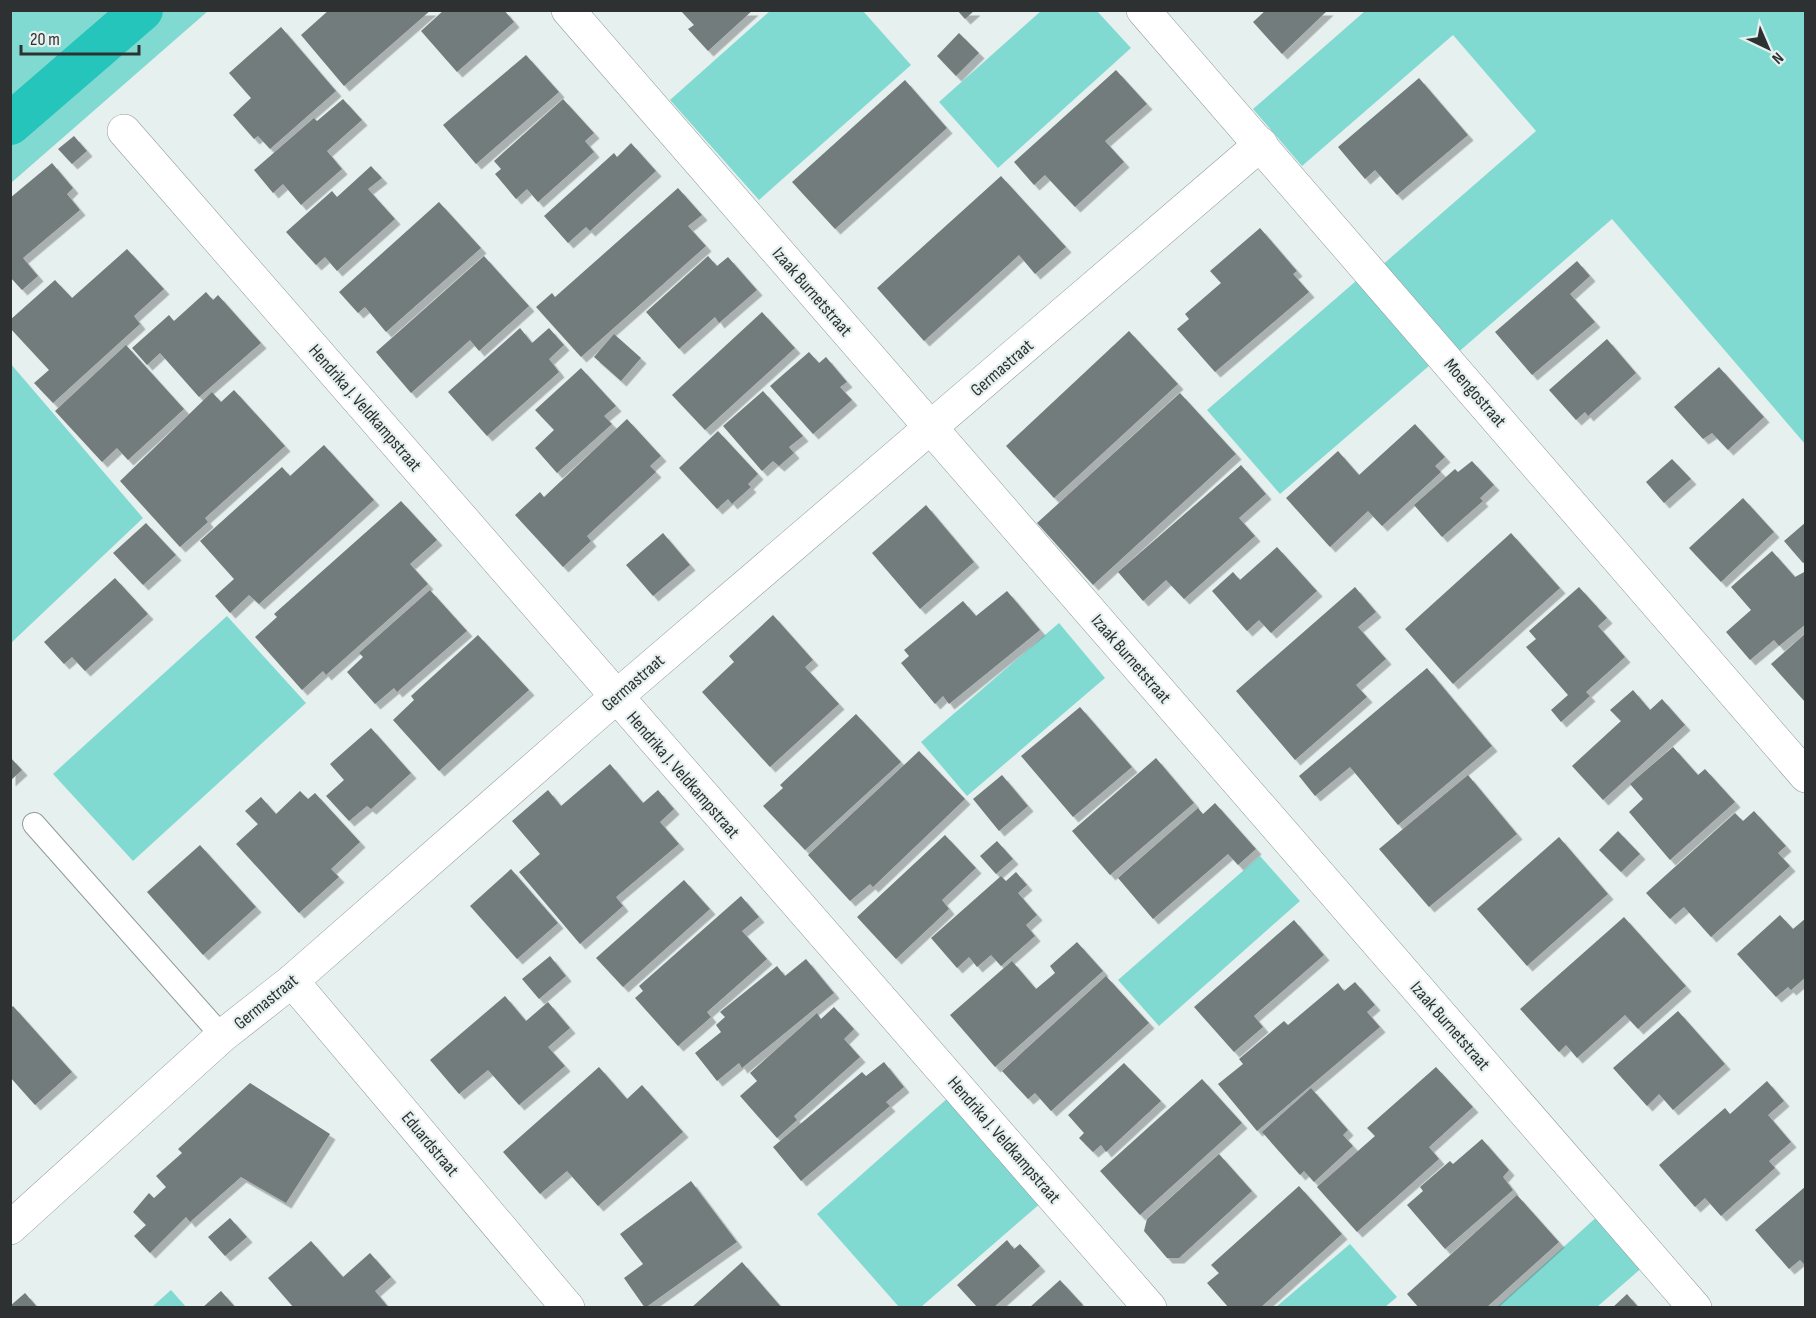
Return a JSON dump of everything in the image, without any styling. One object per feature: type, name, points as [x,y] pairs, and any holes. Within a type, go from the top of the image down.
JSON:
[{"type":"street","name":"Izaak Burnetstraat","points":[[568,10],[1695,1308]]},
{"type":"street","name":"Moengostraat","points":[[1143,10],[1806,776]]},
{"type":"street","name":"Hendrika J. Veldkampstraat","points":[[124,131],[1150,1308]]},
{"type":"street","name":"Germastraat","points":[[10,1228],[222,1036],[292,981],[616,697],[1261,144]]},
{"type":"street","name":"Eduardstraat","points":[[292,981],[568,1308]]},
{"type":"lane","points":[[34,824],[222,1036]]},
{"type":"shaded area","points":[[11,10],[208,10],[208,11],[11,183]]},
{"type":"shaded area","points":[[770,11],[863,11],[911,65],[759,200],[670,100]]},
{"type":"shaded area","points":[[1041,11],[1097,11],[1131,48],[998,168],[939,102]]},
{"type":"shaded area","points":[[1365,11],[1805,11],[1805,444],[1612,219],[1455,355],[1380,267],[1536,131],[1453,35],[1302,166],[1253,109]]},
{"type":"shaded area","points":[[1356,281],[1430,365],[1280,494],[1207,410]]},
{"type":"shaded area","points":[[10,363],[143,518],[11,643],[10,643]]},
{"type":"shaded area","points":[[227,616],[306,703],[133,861],[53,774]]},
{"type":"shaded area","points":[[1059,623],[1105,678],[967,796],[921,742]]},
{"type":"shaded area","points":[[1260,856],[1300,901],[1159,1026],[1118,980]]},
{"type":"shaded area","points":[[949,1097],[1042,1202],[921,1307],[899,1307],[817,1214]]},
{"type":"shaded area","points":[[1600,1214],[1645,1265],[1597,1307],[1496,1308]]},
{"type":"shaded area","points":[[1350,1244],[1397,1297],[1385,1307],[1276,1307]]},
{"type":"shaded area","points":[[171,1290],[186,1307],[152,1307]]},
{"type":"building","points":[[329,10],[431,10],[344,86],[301,35]]},
{"type":"building","points":[[444,10],[504,10],[514,22],[457,72],[421,31]]},
{"type":"building","points":[[680,10],[753,10],[708,51],[688,29],[694,25]]},
{"type":"building","points":[[957,10],[975,10],[965,19]]},
{"type":"building","points":[[1266,10],[1328,10],[1282,54],[1253,22]]},
{"type":"building","points":[[281,27],[336,91],[270,149],[258,136],[254,139],[233,115],[251,98],[229,73]]},
{"type":"building","points":[[959,33],[979,53],[956,76],[937,56]]},
{"type":"building","points":[[526,55],[559,92],[476,164],[443,125]]},
{"type":"building","points":[[1116,70],[1147,104],[1105,141],[1124,162],[1075,207],[1045,175],[1034,185],[1014,162]]},
{"type":"building","points":[[1419,78],[1468,135],[1397,195],[1375,170],[1365,179],[1338,147]]},
{"type":"building","points":[[905,80],[947,128],[835,229],[792,182]]},
{"type":"building","points":[[343,99],[362,120],[327,151],[342,169],[301,205],[283,184],[273,193],[254,170],[314,118],[317,121]]},
{"type":"building","points":[[563,99],[594,133],[585,141],[594,152],[538,202],[527,189],[516,199],[495,174],[501,169],[494,161]]},
{"type":"building","points":[[74,136],[87,151],[72,164],[58,149]]},
{"type":"building","points":[[631,143],[656,171],[590,231],[586,227],[568,243],[544,216],[614,153],[617,157]]},
{"type":"building","points":[[52,163],[73,188],[67,194],[80,210],[23,258],[38,276],[22,290],[10,277],[10,198]]},
{"type":"building","points":[[371,166],[382,178],[368,189],[395,219],[337,271],[325,257],[316,265],[286,232],[332,191],[337,197]]},
{"type":"building","points":[[1001,176],[1066,247],[1035,274],[1019,255],[924,341],[877,288]]},
{"type":"building","points":[[678,188],[702,215],[688,226],[706,246],[581,357],[536,307],[552,293],[555,297]]},
{"type":"building","points":[[439,202],[481,248],[386,332],[365,307],[358,313],[339,292]]},
{"type":"building","points":[[1260,228],[1297,271],[1293,274],[1309,292],[1215,372],[1177,329],[1189,319],[1185,314],[1221,283],[1210,271]]},
{"type":"building","points":[[127,249],[164,289],[134,316],[140,324],[53,403],[34,383],[49,370],[10,328],[10,320],[55,280],[72,298]]},
{"type":"building","points":[[484,256],[529,306],[479,351],[470,340],[411,393],[376,352]]},
{"type":"building","points":[[708,256],[717,266],[728,257],[757,290],[719,323],[715,317],[679,349],[646,312]]},
{"type":"building","points":[[1577,261],[1590,276],[1570,294],[1595,322],[1532,375],[1495,332]]},
{"type":"building","points":[[206,292],[213,300],[218,295],[261,343],[199,397],[160,353],[147,365],[132,348],[169,315],[174,321]]},
{"type":"building","points":[[762,312],[795,348],[705,430],[672,395]]},
{"type":"building","points":[[520,328],[532,343],[549,328],[564,345],[549,359],[559,372],[487,436],[448,392]]},
{"type":"building","points":[[1129,331],[1178,384],[1054,498],[1006,446]]},
{"type":"building","points":[[614,334],[641,358],[621,381],[594,357]]},
{"type":"building","points":[[1607,339],[1636,373],[1588,416],[1585,412],[1576,420],[1549,390]]},
{"type":"building","points":[[126,345],[184,409],[128,460],[117,448],[102,462],[55,411]]},
{"type":"building","points":[[809,352],[819,363],[826,357],[847,382],[840,387],[852,400],[813,434],[770,386]]},
{"type":"building","points":[[1719,367],[1764,417],[1728,450],[1712,433],[1703,439],[1674,407]]},
{"type":"building","points":[[581,368],[616,406],[604,416],[612,424],[557,473],[535,448],[554,430],[535,410]]},
{"type":"building","points":[[234,390],[285,446],[205,518],[208,522],[180,547],[120,481],[212,392],[221,402]]},
{"type":"building","points":[[763,391],[803,436],[789,447],[794,453],[779,466],[773,461],[762,471],[723,426]]},
{"type":"building","points":[[1180,393],[1236,454],[1093,585],[1037,523]]},
{"type":"building","points":[[627,419],[661,456],[650,466],[656,472],[587,536],[591,541],[563,567],[515,515],[540,492],[544,497]]},
{"type":"building","points":[[1415,424],[1445,457],[1435,466],[1441,472],[1382,526],[1368,511],[1330,547],[1286,498],[1338,451],[1359,475]]},
{"type":"building","points":[[718,431],[758,474],[748,484],[751,487],[732,504],[728,499],[717,509],[679,468]]},
{"type":"building","points":[[324,445],[374,500],[259,604],[249,595],[230,613],[215,596],[234,579],[200,541],[282,467],[290,476]]},
{"type":"building","points":[[1672,459],[1691,479],[1664,503],[1646,482]]},
{"type":"building","points":[[1472,461],[1494,485],[1480,498],[1483,501],[1442,537],[1414,505],[1455,469],[1458,472]]},
{"type":"building","points":[[1241,465],[1266,494],[1239,518],[1255,536],[1184,599],[1166,580],[1143,601],[1118,572]]},
{"type":"building","points":[[1743,498],[1774,532],[1721,582],[1689,548]]},
{"type":"building","points":[[401,501],[437,540],[410,564],[428,584],[326,675],[323,671],[302,690],[255,637],[277,617],[274,614]]},
{"type":"building","points":[[926,505],[974,562],[920,609],[872,553]]},
{"type":"building","points":[[1806,522],[1806,561],[1803,563],[1784,541]]},
{"type":"building","points":[[146,523],[176,555],[143,585],[113,553]]},
{"type":"building","points":[[663,533],[690,565],[653,596],[626,565]]},
{"type":"building","points":[[1511,533],[1560,588],[1453,684],[1405,629]]},
{"type":"building","points":[[1277,547],[1317,591],[1271,633],[1259,620],[1247,631],[1212,591],[1233,572],[1240,580]]},
{"type":"building","points":[[1772,551],[1795,577],[1806,571],[1806,624],[1779,646],[1774,640],[1750,660],[1726,632],[1751,610],[1731,587]]},
{"type":"building","points":[[115,578],[148,614],[85,671],[72,657],[64,664],[44,642]]},
{"type":"building","points":[[1355,587],[1376,612],[1358,627],[1386,659],[1356,685],[1367,697],[1295,760],[1236,691]]},
{"type":"building","points":[[1579,587],[1607,618],[1598,626],[1625,657],[1586,692],[1590,696],[1561,722],[1551,710],[1568,695],[1526,647],[1536,639],[1529,631]]},
{"type":"building","points":[[430,590],[467,631],[397,692],[394,688],[375,704],[347,672],[363,657],[359,653]]},
{"type":"building","points":[[1007,591],[1040,630],[949,704],[943,696],[935,704],[901,663],[909,656],[904,650],[963,601],[976,616]]},
{"type":"building","points":[[773,615],[813,660],[805,667],[839,704],[770,767],[702,692],[734,662],[729,656]]},
{"type":"building","points":[[1806,633],[1806,703],[1771,664]]},
{"type":"building","points":[[478,635],[529,690],[439,771],[393,720],[414,700],[411,696]]},
{"type":"building","points":[[1427,668],[1492,746],[1398,825],[1350,767],[1315,796],[1299,776]]},
{"type":"building","points":[[1633,690],[1650,710],[1662,699],[1685,725],[1603,800],[1572,766],[1621,721],[1610,710]]},
{"type":"building","points":[[1080,707],[1132,767],[1073,817],[1021,756]]},
{"type":"building","points":[[856,714],[901,762],[805,850],[763,806],[783,788],[780,785]]},
{"type":"building","points":[[371,728],[411,773],[371,809],[367,806],[349,821],[326,796],[344,780],[330,764]]},
{"type":"building","points":[[1673,747],[1698,775],[1705,769],[1735,802],[1670,860],[1629,812],[1643,799],[1630,784]]},
{"type":"building","points":[[919,751],[965,799],[873,887],[870,884],[850,901],[808,855]]},
{"type":"building","points":[[10,757],[22,770],[10,781]]},
{"type":"building","points":[[1156,758],[1194,803],[1110,875],[1072,831]]},
{"type":"building","points":[[610,764],[643,803],[658,790],[674,809],[660,822],[679,844],[616,897],[623,906],[580,944],[519,872],[540,854],[512,821],[548,790],[561,806]]},
{"type":"building","points":[[1002,775],[1028,806],[999,831],[973,799]]},
{"type":"building","points":[[1468,775],[1517,834],[1429,907],[1379,849]]},
{"type":"building","points":[[300,791],[308,799],[315,793],[360,842],[331,869],[339,877],[299,913],[236,844],[258,824],[245,811],[261,797],[276,814]]},
{"type":"building","points":[[1215,803],[1256,849],[1238,865],[1228,854],[1153,919],[1118,878],[1198,808],[1203,814]]},
{"type":"building","points":[[1754,811],[1786,846],[1778,853],[1790,866],[1711,937],[1684,907],[1670,919],[1646,893],[1735,813],[1743,821]]},
{"type":"building","points":[[1618,831],[1640,854],[1621,872],[1599,850]]},
{"type":"building","points":[[945,835],[976,868],[942,900],[949,909],[896,959],[857,917]]},
{"type":"building","points":[[1559,837],[1608,894],[1527,966],[1477,909]]},
{"type":"building","points":[[997,841],[1013,859],[996,874],[980,856]]},
{"type":"building","points":[[200,845],[256,907],[203,955],[147,892]]},
{"type":"building","points":[[511,869],[558,923],[517,959],[470,906]]},
{"type":"building","points":[[1016,872],[1027,885],[1018,893],[1037,915],[1026,925],[1035,936],[1001,966],[991,955],[977,967],[969,957],[957,968],[931,938],[1001,876],[1006,881]]},
{"type":"building","points":[[684,880],[710,909],[623,987],[596,958]]},
{"type":"building","points":[[741,896],[759,917],[742,931],[767,959],[707,1012],[711,1017],[678,1046],[635,998],[643,991],[639,986]]},
{"type":"building","points":[[1780,915],[1793,929],[1806,918],[1806,977],[1791,990],[1788,987],[1776,997],[1737,954]]},
{"type":"building","points":[[1624,917],[1686,986],[1638,1029],[1625,1015],[1577,1058],[1566,1045],[1559,1052],[1520,1009]]},
{"type":"building","points":[[1294,920],[1324,955],[1254,1016],[1263,1027],[1234,1052],[1194,1007]]},
{"type":"building","points":[[1077,942],[1103,971],[995,1067],[950,1015],[1012,961],[1036,989],[1055,973],[1050,966]]},
{"type":"building","points":[[550,956],[566,976],[539,999],[522,979]]},
{"type":"building","points":[[806,959],[834,993],[742,1068],[739,1063],[717,1081],[695,1053],[721,1032],[716,1025],[725,1017],[720,1012],[777,966],[785,976]]},
{"type":"building","points":[[1106,976],[1149,1023],[1051,1111],[1035,1093],[1028,1099],[1002,1071]]},
{"type":"building","points":[[1355,982],[1375,1005],[1367,1012],[1380,1027],[1257,1131],[1218,1084],[1243,1064],[1239,1059],[1284,1021],[1288,1025],[1338,983],[1344,991]]},
{"type":"building","points":[[505,996],[526,1021],[548,1002],[570,1028],[548,1047],[565,1066],[519,1105],[488,1070],[459,1094],[430,1060]]},
{"type":"building","points":[[13,1006],[72,1072],[35,1105],[10,1077],[10,1009]]},
{"type":"building","points":[[834,1007],[854,1029],[844,1039],[860,1057],[794,1116],[797,1120],[777,1138],[740,1096],[757,1081],[750,1073],[817,1013],[821,1019]]},
{"type":"building","points":[[1678,1011],[1725,1064],[1673,1110],[1659,1094],[1647,1106],[1613,1068]]},
{"type":"building","points":[[884,1062],[904,1087],[886,1102],[890,1106],[801,1181],[773,1147],[862,1072],[866,1076]]},
{"type":"building","points":[[1124,1063],[1161,1101],[1106,1152],[1101,1145],[1093,1152],[1079,1138],[1084,1133],[1068,1115]]},
{"type":"building","points":[[599,1067],[627,1099],[642,1085],[683,1132],[598,1206],[567,1171],[540,1194],[503,1152]]},
{"type":"building","points":[[1436,1067],[1473,1107],[1429,1147],[1439,1159],[1357,1232],[1317,1187],[1375,1136],[1367,1128]]},
{"type":"building","points":[[1202,1079],[1242,1123],[1140,1215],[1100,1171]]},
{"type":"building","points":[[1767,1081],[1784,1101],[1768,1115],[1791,1142],[1769,1161],[1775,1168],[1721,1216],[1705,1198],[1695,1207],[1659,1165],[1725,1108],[1730,1114]]},
{"type":"building","points":[[250,1083],[330,1134],[286,1203],[241,1177],[190,1222],[186,1217],[150,1253],[134,1236],[146,1225],[133,1212],[149,1193],[154,1198],[166,1187],[156,1176],[182,1153],[178,1149]]},
{"type":"building","points":[[1311,1088],[1348,1130],[1343,1135],[1353,1146],[1314,1182],[1304,1171],[1300,1175],[1262,1132]]},
{"type":"building","points":[[1482,1139],[1509,1170],[1503,1177],[1513,1190],[1445,1249],[1407,1205],[1423,1191],[1420,1187],[1450,1161],[1453,1164]]},
{"type":"building","points":[[1219,1154],[1252,1191],[1179,1258],[1167,1258],[1144,1231],[1147,1219]]},
{"type":"building","points":[[691,1181],[737,1242],[645,1308],[624,1278],[643,1264],[620,1234]]},
{"type":"building","points":[[1299,1186],[1342,1234],[1260,1308],[1229,1308],[1207,1283],[1219,1273],[1211,1265]]},
{"type":"building","points":[[1806,1186],[1806,1266],[1800,1260],[1789,1269],[1755,1230]]},
{"type":"building","points":[[1517,1195],[1559,1242],[1486,1308],[1419,1308],[1407,1294]]},
{"type":"building","points":[[230,1218],[247,1237],[225,1256],[208,1237]]},
{"type":"building","points":[[1007,1240],[1014,1249],[1020,1244],[1040,1266],[993,1308],[978,1308],[957,1285]]},
{"type":"building","points":[[311,1241],[343,1277],[370,1253],[391,1277],[375,1291],[389,1308],[294,1308],[268,1278]]},
{"type":"building","points":[[742,1262],[782,1308],[691,1308]]},
{"type":"building","points":[[1060,1280],[1083,1305],[1079,1308],[1029,1308]]},
{"type":"building","points":[[221,1291],[236,1308],[202,1308]]},
{"type":"building","points":[[25,1293],[38,1308],[10,1308],[10,1306]]},
{"type":"building","points":[[1627,1294],[1639,1308],[1612,1308]]},
{"type":"waterway","points":[[10,124],[142,10]]}]
